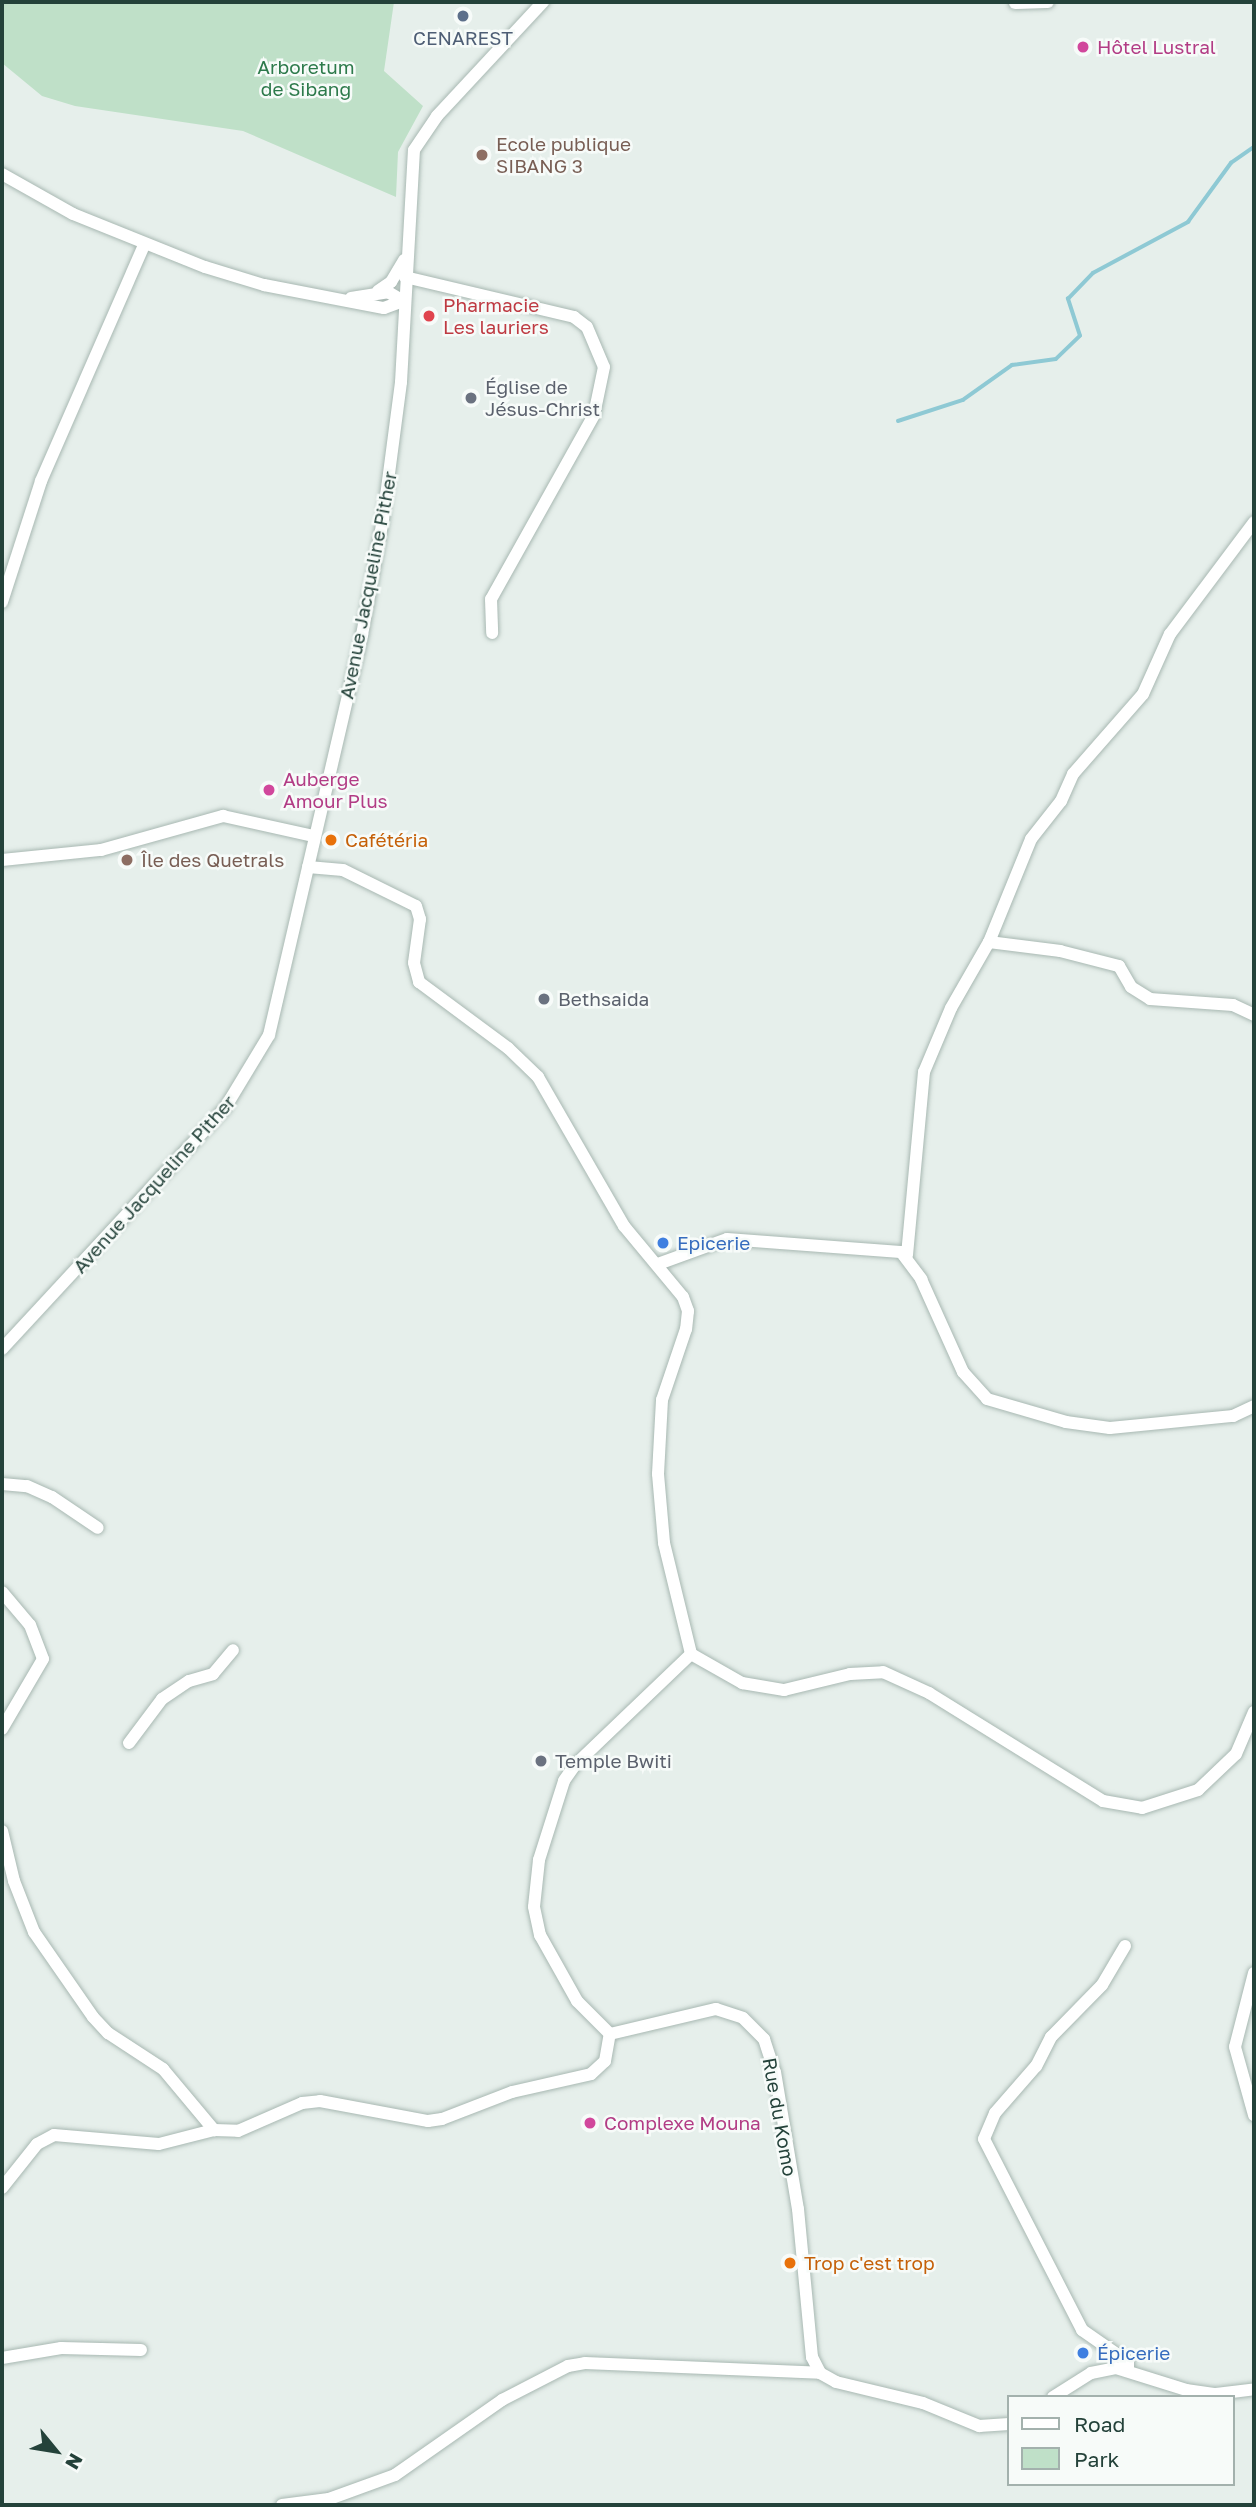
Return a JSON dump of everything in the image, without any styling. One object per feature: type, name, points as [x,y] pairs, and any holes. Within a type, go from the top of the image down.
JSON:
[{"type":"street","name":"Avenue Jacqueline Pither","points":[[2,1349],[238,1093],[272,1026],[373,579],[397,424],[414,150],[442,110],[543,2]]},
{"type":"street","points":[[1015,3],[1048,2]]},
{"type":"street","points":[[2,174],[37,197],[144,245],[264,285],[344,299],[370,300],[388,292],[403,301]]},
{"type":"street","points":[[2,602],[41,481],[144,245]]},
{"type":"street","points":[[370,300],[391,282],[406,257]]},
{"type":"street","points":[[405,276],[574,317],[587,327],[604,367],[594,415],[491,599],[492,633]]},
{"type":"street","points":[[370,300],[394,321],[402,342]]},
{"type":"street","points":[[1254,522],[1170,634],[1143,694],[1073,774],[1061,801],[1031,838],[989,942],[951,1008],[924,1072],[907,1255],[962,1372],[987,1399],[1066,1422],[1111,1428],[1233,1416],[1254,1406]]},
{"type":"street","points":[[2,860],[101,850],[223,816],[313,836]]},
{"type":"street","points":[[308,867],[343,870],[416,906],[420,919],[414,963],[419,982],[508,1048],[538,1077],[624,1226],[658,1264],[688,1311],[662,1400],[657,1474],[664,1543],[691,1654],[732,1679],[768,1688],[793,1690],[850,1674],[883,1672],[929,1693],[1103,1801],[1142,1808],[1198,1790],[1236,1754],[1254,1712]]},
{"type":"street","points":[[989,942],[1060,951],[1119,967],[1131,987],[1150,999],[1233,1005],[1254,1015]]},
{"type":"street","points":[[658,1264],[727,1238],[907,1255]]},
{"type":"street","points":[[2,1484],[27,1486],[52,1497],[98,1528]]},
{"type":"street","points":[[2,1592],[30,1625],[43,1659],[2,1729]]},
{"type":"street","points":[[129,1743],[162,1699],[189,1681],[213,1674],[233,1650]]},
{"type":"street","points":[[2,2188],[37,2144],[54,2136],[159,2144],[214,2130],[238,2132],[302,2103],[320,2101],[428,2121],[442,2119],[512,2092],[591,2074],[605,2061],[610,2034],[577,2001],[540,1935],[534,1894],[542,1842],[558,1794],[575,1765],[691,1654]]},
{"type":"street","points":[[2,1831],[14,1881],[34,1932],[93,2017],[108,2033],[163,2068],[214,2130]]},
{"type":"street","points":[[1125,1946],[1102,1985],[1051,2037],[1036,2066],[995,2113],[984,2139],[1082,2330],[1128,2362],[1128,2369]]},
{"type":"street","points":[[1254,1973],[1235,2047],[1254,2115]]},
{"type":"street","name":"Rue du Komo","points":[[610,2034],[716,2009],[743,2018],[764,2039],[775,2072],[798,2209],[812,2357],[820,2372]]},
{"type":"street","points":[[2,2358],[61,2348],[141,2350]]},
{"type":"street","points":[[282,2505],[329,2499],[395,2475],[502,2400],[568,2366],[585,2363],[820,2372],[836,2382],[923,2403],[979,2426],[1007,2424]]},
{"type":"street","points":[[1056,2395],[1103,2368],[1128,2369],[1186,2390],[1216,2394],[1254,2389]]},
{"type":"green space","name":"Arboretum de Sibang","points":[[2,2],[394,2],[384,71],[423,106],[398,152],[396,197],[243,131],[75,106],[42,96],[2,63]]},
{"type":"waterway","points":[[898,421],[963,400],[1012,365],[1056,359],[1080,336],[1068,299],[1093,273],[1188,222],[1231,163],[1254,147]]},
{"type":"place","name":"CENAREST","points":[[463,16]]},
{"type":"place","name":"Hôtel Lustral","points":[[1083,47]]},
{"type":"place","name":"Ecole publique SIBANG 3","points":[[482,155]]},
{"type":"place","name":"Pharmacie Les lauriers","points":[[429,316]]},
{"type":"place","name":"Église de Jésus-Christ","points":[[471,398]]},
{"type":"place","name":"Auberge Amour Plus","points":[[269,790]]},
{"type":"place","name":"Cafétéria","points":[[331,840]]},
{"type":"place","name":"Île des Quetrals","points":[[127,860]]},
{"type":"place","name":"Bethsaida","points":[[544,999]]},
{"type":"place","name":"Epicerie","points":[[663,1243]]},
{"type":"place","name":"Temple Bwiti","points":[[541,1761]]},
{"type":"place","name":"Complexe Mouna","points":[[590,2123]]},
{"type":"place","name":"Trop c'est trop","points":[[790,2263]]},
{"type":"place","name":"Épicerie","points":[[1083,2353]]}]
